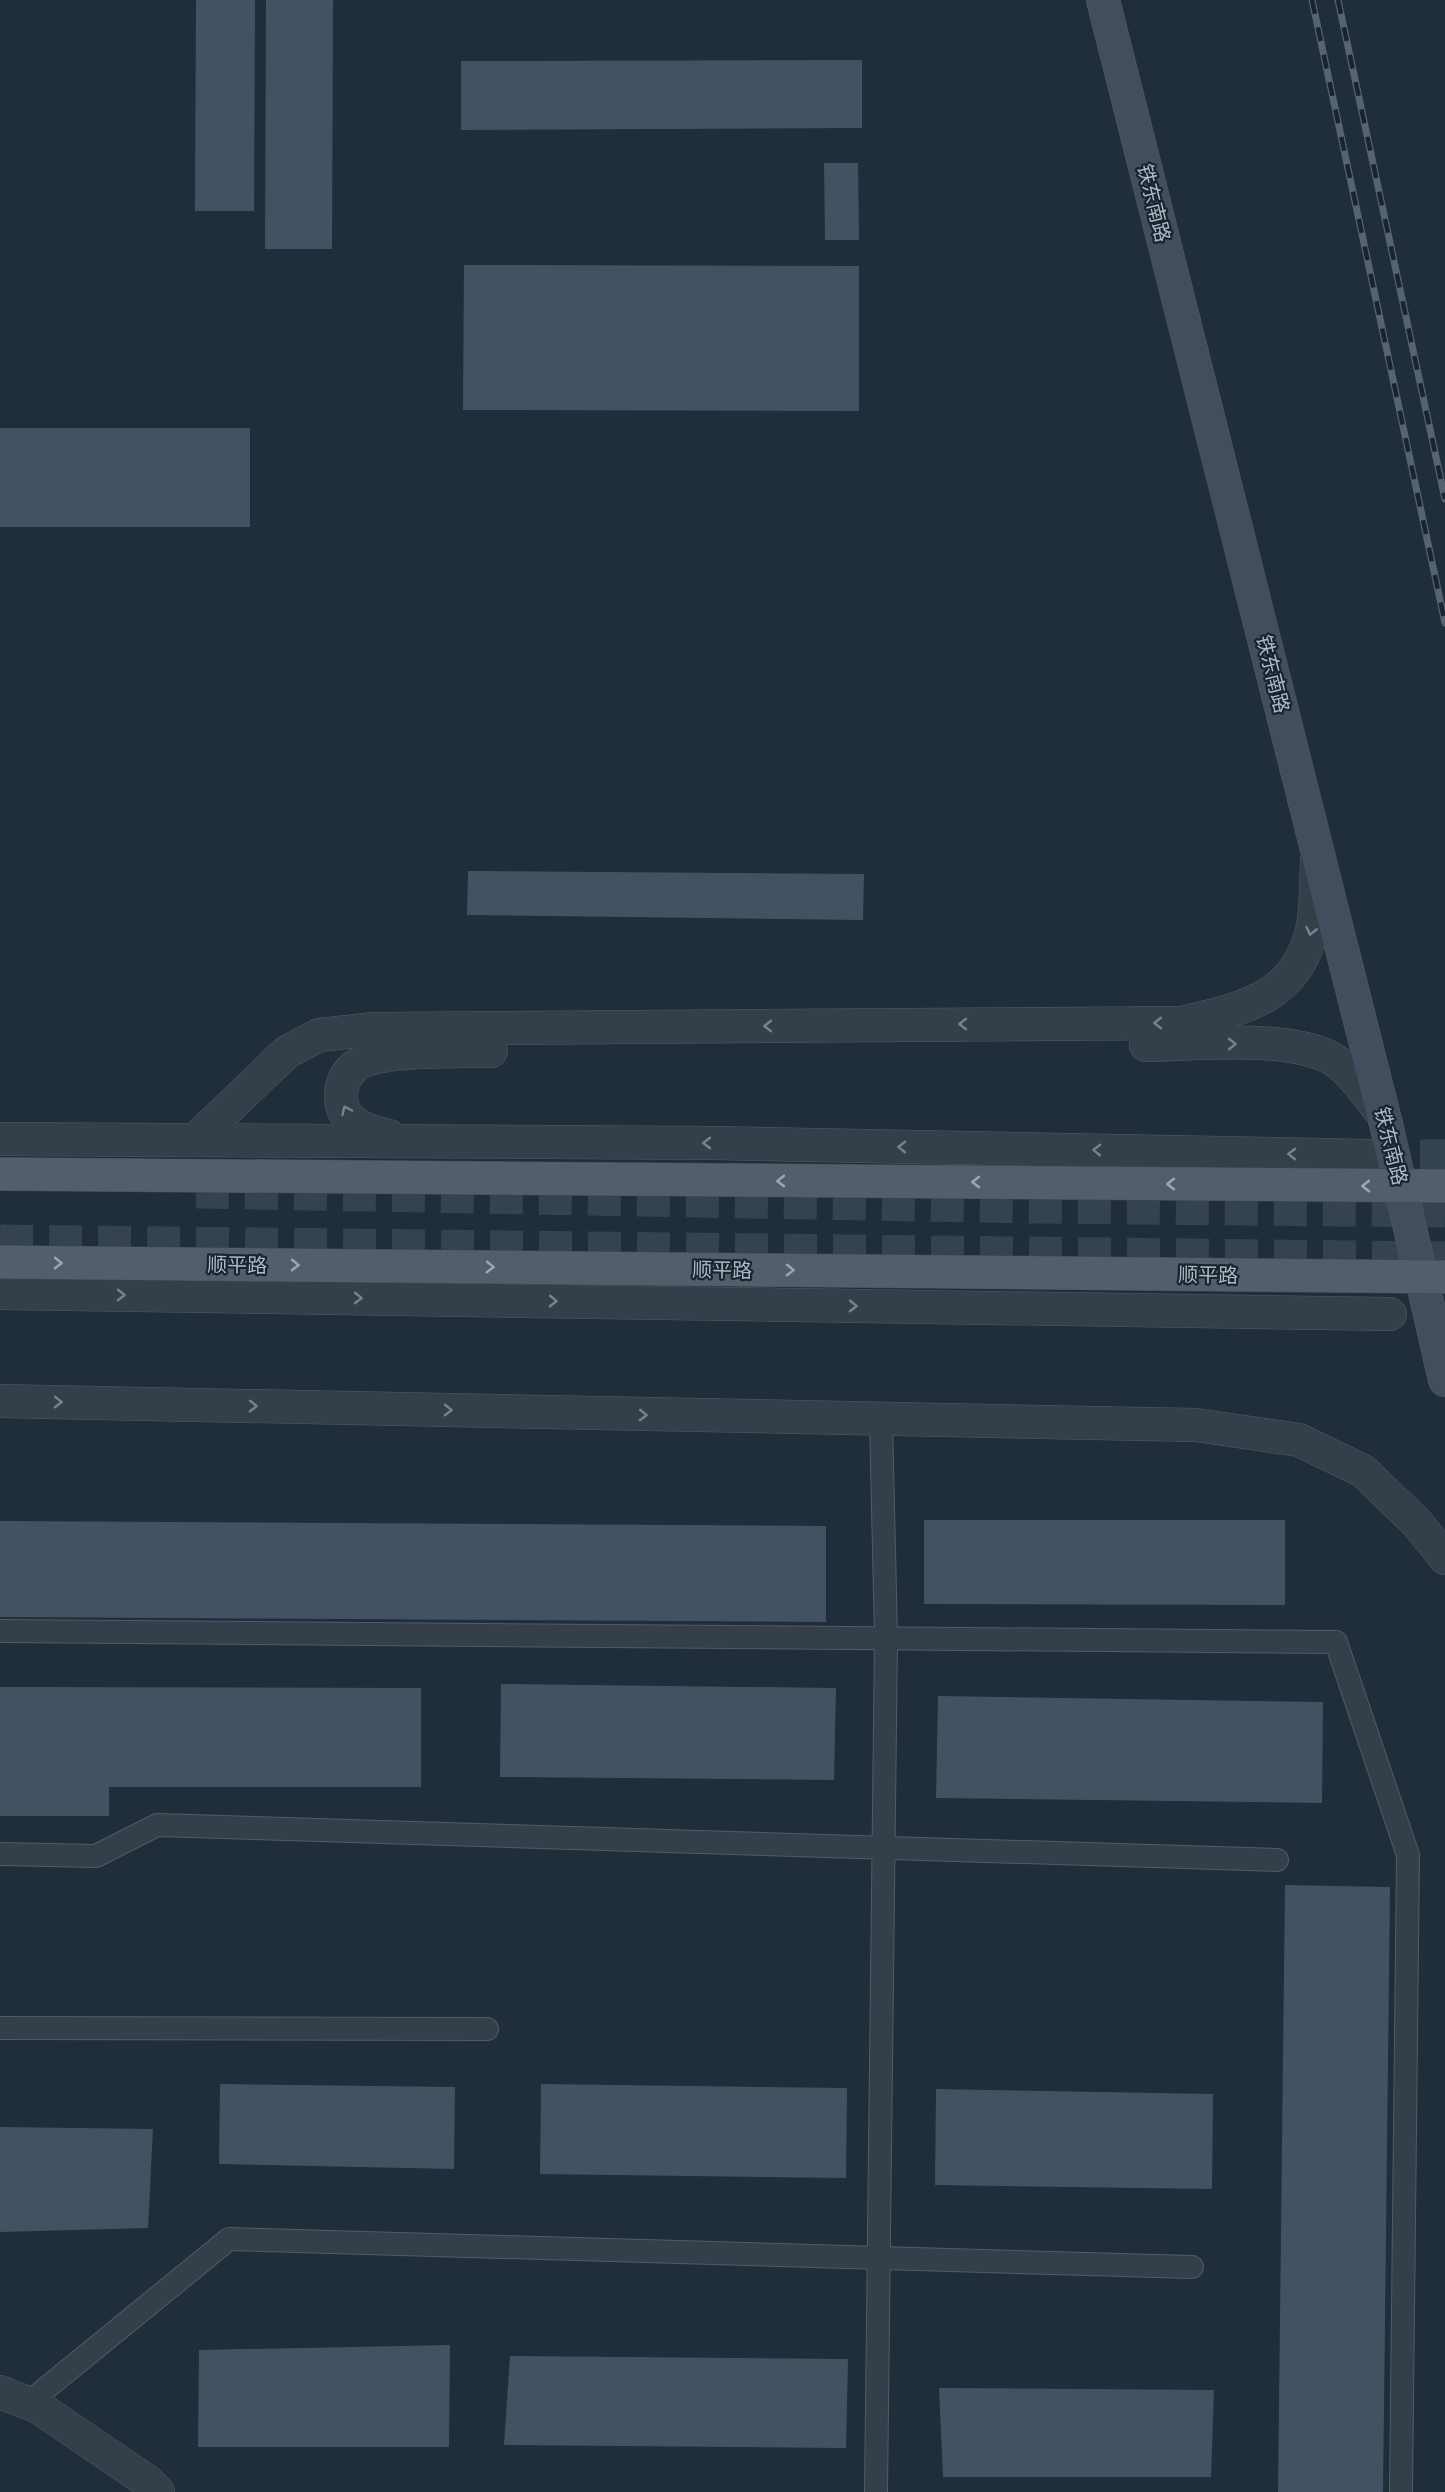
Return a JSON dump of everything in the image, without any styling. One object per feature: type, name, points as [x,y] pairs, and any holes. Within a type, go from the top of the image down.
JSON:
[{"type":"main road","name":"铁东南路","points":[[1103,0],[1318,852],[1442,1365]]},
{"type":"main road","points":[[0,1174],[1445,1186]]},
{"type":"main road","name":"顺平路","points":[[0,1262],[1445,1277]]},
{"type":"street","points":[[195,1140],[287,1052],[319,1035],[374,1029],[1181,1023],[1237,1010],[1275,992],[1302,959],[1312,928],[1318,852]]},
{"type":"street","points":[[414,1142],[367,1131],[348,1118],[342,1104],[342,1082],[354,1066],[376,1057],[451,1051],[1274,1043],[1302,1048],[1331,1058],[1354,1078],[1383,1114]]},
{"type":"street","points":[[0,1139],[715,1143],[1371,1156]]},
{"type":"street","points":[[0,1293],[1390,1314]]},
{"type":"street","points":[[0,1401],[1196,1425],[1299,1440],[1363,1471],[1417,1523],[1445,1558]]},
{"type":"street","points":[[14,2398],[38,2407],[138,2475],[158,2492]]},
{"type":"lane","points":[[876,2492],[886,1637],[881,1420]]},
{"type":"lane","points":[[0,1631],[1336,1642],[1408,1855],[1401,2492]]},
{"type":"lane","points":[[0,1854],[96,1856],[158,1825],[1277,1860]]},
{"type":"lane","points":[[0,2028],[487,2029]]},
{"type":"lane","points":[[14,2398],[229,2239],[1192,2267]]},
{"type":"building","points":[[196,0],[255,0],[254,211],[195,211]]},
{"type":"building","points":[[266,0],[333,0],[332,249],[265,249]]},
{"type":"building","points":[[862,60],[862,128],[461,130],[461,61]]},
{"type":"building","points":[[824,163],[858,163],[859,240],[825,240]]},
{"type":"building","points":[[464,265],[859,266],[859,411],[463,410]]},
{"type":"building","points":[[0,428],[250,428],[250,527],[0,527]]},
{"type":"building","points":[[468,871],[864,874],[863,920],[467,915]]},
{"type":"building","points":[[924,1520],[1285,1520],[1285,1605],[924,1604]]},
{"type":"building","points":[[0,1521],[826,1526],[826,1622],[0,1617]]},
{"type":"building","points":[[501,1684],[836,1688],[834,1780],[500,1777]]},
{"type":"building","points":[[0,1687],[421,1688],[421,1787],[109,1787],[109,1816],[0,1816]]},
{"type":"building","points":[[938,1696],[1323,1702],[1322,1803],[936,1798]]},
{"type":"building","points":[[1285,1885],[1390,1887],[1383,2492],[1278,2492]]},
{"type":"building","points":[[220,2084],[455,2087],[454,2169],[219,2164]]},
{"type":"building","points":[[541,2084],[847,2088],[846,2178],[540,2174]]},
{"type":"building","points":[[936,2089],[1213,2094],[1212,2189],[935,2185]]},
{"type":"building","points":[[0,2127],[153,2129],[148,2228],[0,2232]]},
{"type":"building","points":[[450,2345],[449,2447],[198,2447],[199,2350]]},
{"type":"building","points":[[510,2356],[848,2359],[846,2448],[504,2445]]},
{"type":"building","points":[[939,2388],[1214,2390],[1211,2477],[943,2477]]},
{"type":"tunnel","points":[[1371,1156],[1445,1156]]},
{"type":"tunnel","points":[[196,1192],[1031,1207],[1445,1211]]},
{"type":"tunnel","points":[[0,1241],[1445,1258]]},
{"type":"railway","points":[[1312,0],[1445,623]]},
{"type":"railway","points":[[1338,0],[1445,499]]}]
